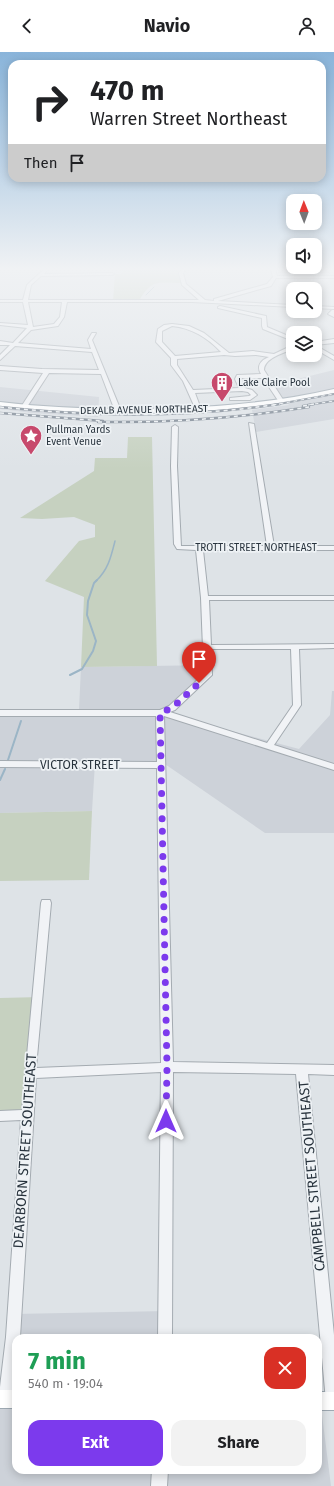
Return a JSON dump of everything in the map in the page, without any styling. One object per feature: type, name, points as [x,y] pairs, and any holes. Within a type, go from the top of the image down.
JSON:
[{"type":"main road","name":"DEKALB AVENUE NORTHEAST","points":[[0,404],[76,411],[118,412],[198,409],[233,407],[281,401],[334,391]]},
{"type":"street","points":[[0,358],[22,336]]},
{"type":"street","points":[[93,336],[90,340],[118,412]]},
{"type":"street","points":[[160,336],[159,342],[174,358],[174,365],[184,377],[192,392],[198,409]]},
{"type":"street","points":[[205,336],[225,353]]},
{"type":"street","points":[[322,344],[334,341]]},
{"type":"street","points":[[0,343],[95,351]]},
{"type":"street","points":[[281,401],[261,370],[261,366],[266,360],[286,350]]},
{"type":"street","points":[[322,350],[334,358]]},
{"type":"street","points":[[174,358],[225,353],[250,353],[275,356]]},
{"type":"street","points":[[0,368],[103,372]]},
{"type":"street","points":[[24,407],[47,371]]},
{"type":"street","points":[[242,389],[238,379],[239,376],[265,376]]},
{"type":"street","points":[[192,392],[242,389],[252,392],[253,397],[232,399]]},
{"type":"street","points":[[251,424],[271,548]]},
{"type":"street","name":"TROTTI STREET NORTHEAST","points":[[175,427],[174,466],[178,548],[334,548]]},
{"type":"street","points":[[160,713],[172,708],[208,675],[205,598],[200,548]]},
{"type":"street","points":[[205,598],[334,598]]},
{"type":"street","points":[[268,747],[297,706],[295,646]]},
{"type":"street","points":[[208,647],[334,646]]},
{"type":"street","points":[[0,713],[160,713],[173,715],[334,768]]},
{"type":"street","points":[[160,713],[167,1067],[165,1334]]},
{"type":"street","name":"VICTOR STREET","points":[[0,764],[160,765]]},
{"type":"street","name":"DEARBORN STREET SOUTHEAST","points":[[12,1334],[30,1073],[46,903]]},
{"type":"street","points":[[30,1073],[167,1067],[334,1070]]},
{"type":"street","name":"CAMPBELL STREET SOUTHEAST","points":[[302,1070],[328,1401]]},
{"type":"street","points":[[0,1116],[27,1115]]},
{"type":"street","name":"DEARBORN STREET SOUTHEAST","points":[[7,1399],[12,1337]]},
{"type":"street","points":[[159,1486],[160,1474]]},
{"type":"shaded area","points":[[334,370],[334,419],[256,432],[252,410],[289,405],[273,385]]},
{"type":"shaded area","points":[[0,387],[99,397],[98,417],[33,413],[0,409]]},
{"type":"shaded area","points":[[215,665],[161,712],[299,749],[330,715],[332,691],[334,691],[334,833],[265,833],[162,762],[95,763],[92,811],[0,813],[0,711],[79,710],[81,667]]},
{"type":"shaded area","points":[[167,1311],[167,1334],[12,1334],[12,1474],[322,1474],[322,1415],[331,1486],[0,1486],[0,1396],[14,1314]]},
{"type":"green space","points":[[128,437],[152,437],[157,666],[81,667],[84,597],[45,581],[79,541],[95,537],[95,525],[74,517],[42,519],[20,518],[94,471],[95,458],[127,458]]},
{"type":"green space","points":[[92,811],[89,880],[0,881],[0,813]]},
{"type":"green space","points":[[41,997],[30,1112],[0,1113],[0,998]]},
{"type":"waterway","points":[[70,675],[82,669],[93,651],[96,641],[87,615],[88,601],[94,583],[106,568],[115,541]]},
{"type":"waterway","points":[[8,760],[21,721]]},
{"type":"waterway","points":[[0,780],[5,769]]},
{"type":"railway","points":[[273,405],[334,394]]},
{"type":"railway","points":[[311,404],[334,401]]},
{"type":"railway","points":[[273,405],[280,404]]},
{"type":"railway","points":[[303,406],[311,404]]},
{"type":"railway","points":[[0,407],[70,413],[175,414],[245,409],[273,405]]},
{"type":"railway","points":[[98,422],[151,422],[204,419],[309,407]]},
{"type":"railway","points":[[0,413],[103,421]]},
{"type":"place","name":"Lake Claire Pool","points":[[222,402]]},
{"type":"place","name":"Pullman Yards Event Venue","points":[[31,456]]},
{"type":"route","points":[[166,1121],[167,1067],[160,713],[172,708],[199,683]]}]
